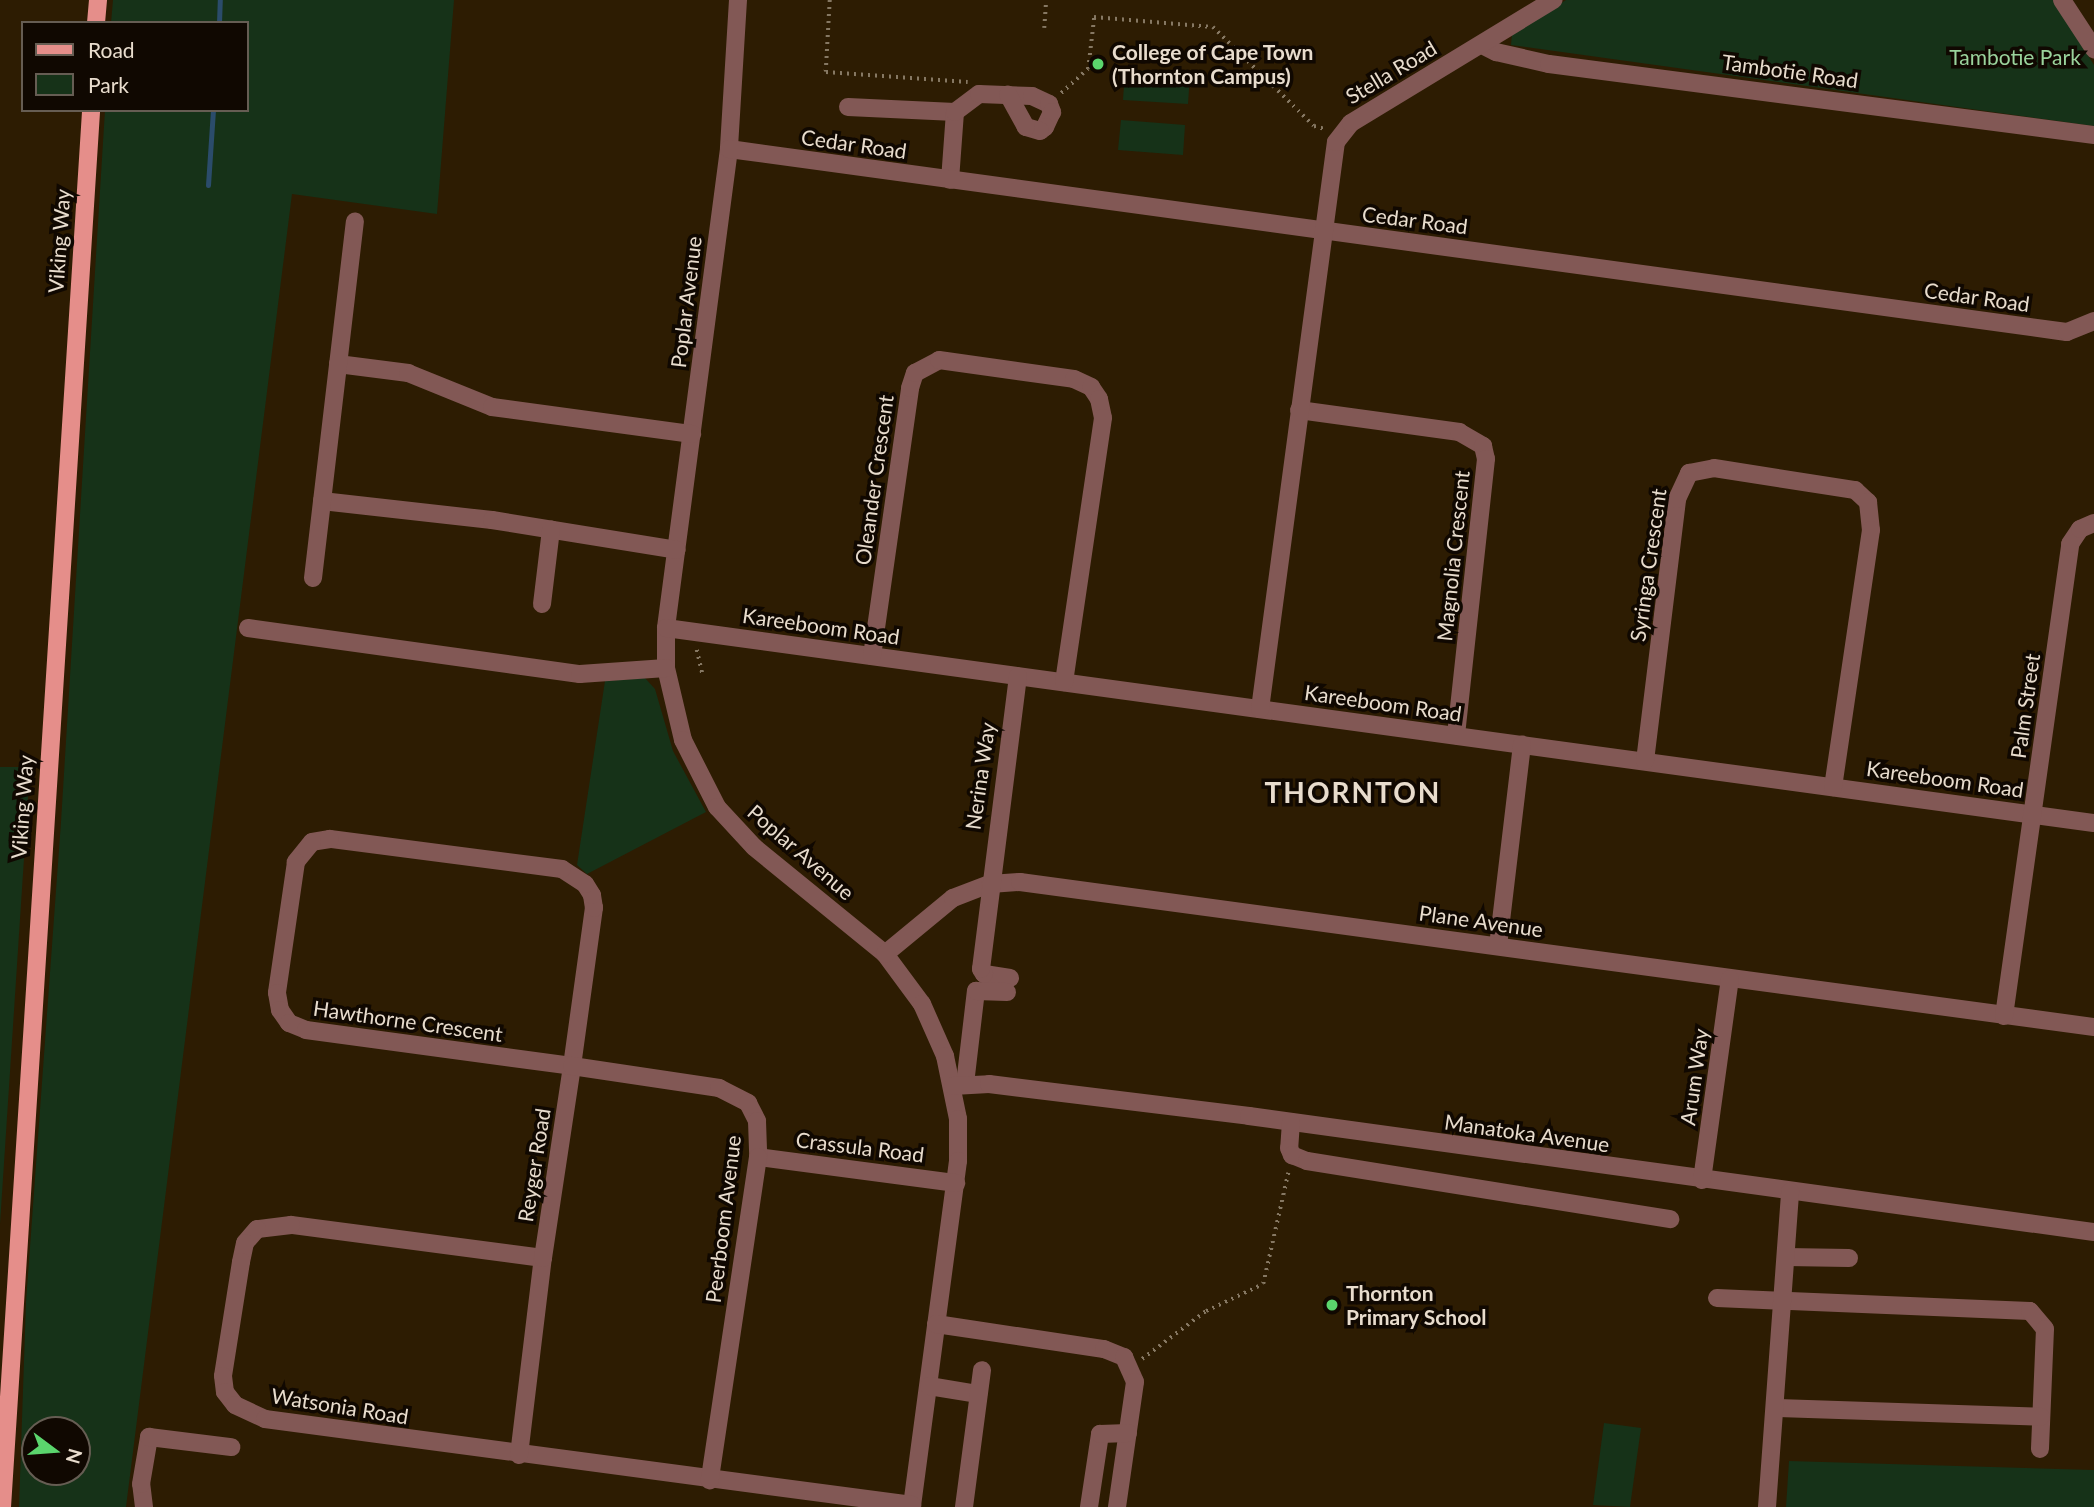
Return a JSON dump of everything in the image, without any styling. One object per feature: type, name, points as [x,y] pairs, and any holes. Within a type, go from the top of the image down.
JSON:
[{"type":"main road","points":[[96,21],[98,0]]},
{"type":"main road","name":"Viking Way","points":[[2,1507],[91,112]]},
{"type":"street","name":"Poplar Avenue","points":[[738,0],[729,149],[666,628],[666,668],[683,740],[717,807],[754,847],[885,954],[908,983],[935,1029],[959,1085],[956,1183],[912,1506]]},
{"type":"street","name":"Stella Road","points":[[1323,232],[1333,152],[1341,133],[1553,0]]},
{"type":"street","points":[[2062,0],[2094,49]]},
{"type":"street","name":"Tambotie Road","points":[[1482,45],[1496,52],[1549,64],[2094,135]]},
{"type":"street","points":[[848,107],[955,112],[975,95],[1008,95],[1032,96],[1049,104],[1050,120],[1040,131],[1033,131],[1020,120],[1008,95]]},
{"type":"street","points":[[950,180],[955,112]]},
{"type":"street","name":"Cedar Road","points":[[729,149],[2067,332],[2094,321]]},
{"type":"street","points":[[313,578],[355,221]]},
{"type":"street","points":[[1260,709],[1323,232]]},
{"type":"street","name":"Oleander Crescent","points":[[872,656],[915,373],[939,360],[1074,379],[1091,387],[1099,399],[1103,418],[1064,682]]},
{"type":"street","points":[[338,364],[408,373],[492,407],[692,434]]},
{"type":"street","name":"Magnolia Crescent","points":[[1299,410],[1460,432],[1483,446],[1486,459],[1456,735]]},
{"type":"street","name":"Syringa Crescent","points":[[1645,761],[1677,499],[1689,473],[1714,468],[1855,490],[1868,502],[1871,530],[1833,787]]},
{"type":"street","points":[[322,501],[551,530],[677,550]]},
{"type":"street","name":"Palm Street","points":[[2004,1016],[2070,544],[2087,526]]},
{"type":"street","points":[[541,604],[551,530]]},
{"type":"street","points":[[248,628],[580,674],[666,668]]},
{"type":"street","name":"Kareeboom Road","points":[[666,628],[2094,822]]},
{"type":"street","name":"Nerina Way","points":[[959,1085],[976,991],[1008,985],[984,974],[981,969],[1018,676]]},
{"type":"street","points":[[1498,946],[1521,744]]},
{"type":"street","name":"Hawthorne Crescent","points":[[572,1066],[306,1030],[284,1017],[277,993],[296,862],[312,842],[330,839],[562,869],[585,884]]},
{"type":"street","name":"Reyger Road","points":[[519,1455],[543,1258],[594,908],[585,884]]},
{"type":"street","name":"Plane Avenue","points":[[885,954],[953,898],[990,884],[1063,887],[2094,1027]]},
{"type":"street","name":"Arum Way","points":[[1703,1181],[1731,979]]},
{"type":"street","name":"Peerboom Avenue","points":[[572,1066],[734,1093],[748,1103],[757,1121],[758,1157],[710,1480]]},
{"type":"street","name":"Manatoka Avenue","points":[[959,1085],[1291,1122],[1703,1181],[2094,1232]]},
{"type":"street","points":[[1291,1122],[1292,1155],[1320,1164],[1670,1219]]},
{"type":"street","name":"Crassula Road","points":[[758,1157],[956,1183]]},
{"type":"street","points":[[1767,1507],[1790,1192]]},
{"type":"street","name":"Watsonia Road","points":[[543,1258],[291,1225],[257,1228],[245,1244],[241,1262],[222,1376],[225,1392],[234,1405],[265,1419],[912,1506]]},
{"type":"street","points":[[1786,1257],[1849,1258]]},
{"type":"street","points":[[1717,1298],[1783,1298],[2030,1311],[2045,1329],[2040,1449]]},
{"type":"street","points":[[936,1324],[1116,1351],[1132,1367],[1135,1382],[1117,1507]]},
{"type":"street","points":[[964,1507],[982,1370]]},
{"type":"street","points":[[929,1386],[978,1394]]},
{"type":"street","points":[[1776,1408],[2042,1417]]},
{"type":"street","points":[[1089,1507],[1100,1434],[1128,1433]]},
{"type":"street","points":[[144,1507],[143,1463],[149,1437],[231,1447]]},
{"type":"path","points":[[830,0],[826,72],[964,80],[975,95]]},
{"type":"path","points":[[1044,29],[1046,0]]},
{"type":"path","points":[[1049,104],[1088,69],[1094,17],[1213,27],[1314,126],[1341,133]]},
{"type":"path","points":[[695,641],[703,676]]},
{"type":"path","points":[[1132,1367],[1206,1311],[1263,1284],[1292,1155]]},
{"type":"green space","points":[[113,0],[454,0],[437,214],[292,194],[126,1507],[19,1507],[21,1448],[21,1486],[91,1486],[91,1416],[22,1416],[26,1302],[61,822],[105,112],[248,112],[248,21],[111,21]]},
{"type":"green space","name":"Tambotie Park","points":[[1566,0],[2053,0],[2094,65],[2094,126],[1511,45],[1512,34]]},
{"type":"green space","points":[[1125,70],[1190,74],[1188,104],[1123,100]]},
{"type":"green space","points":[[1121,120],[1185,125],[1183,155],[1118,150]]},
{"type":"green space","points":[[645,678],[655,689],[673,751],[706,812],[587,874],[577,865],[605,681]]},
{"type":"green space","points":[[0,767],[30,767],[0,1224]]},
{"type":"green space","points":[[1604,1423],[1641,1428],[1630,1507],[1593,1505]]},
{"type":"green space","points":[[1789,1461],[2094,1470],[2094,1507],[1786,1507]]},
{"type":"waterway","points":[[219,21],[220,0]]},
{"type":"waterway","points":[[208,185],[213,112]]},
{"type":"place","name":"College of Cape Town (Thornton Campus)","points":[[1098,64]]},
{"type":"place","name":"Thornton Primary School","points":[[1332,1305]]},
{"type":"district","name":"THORNTON","points":[[1353,792]]}]
